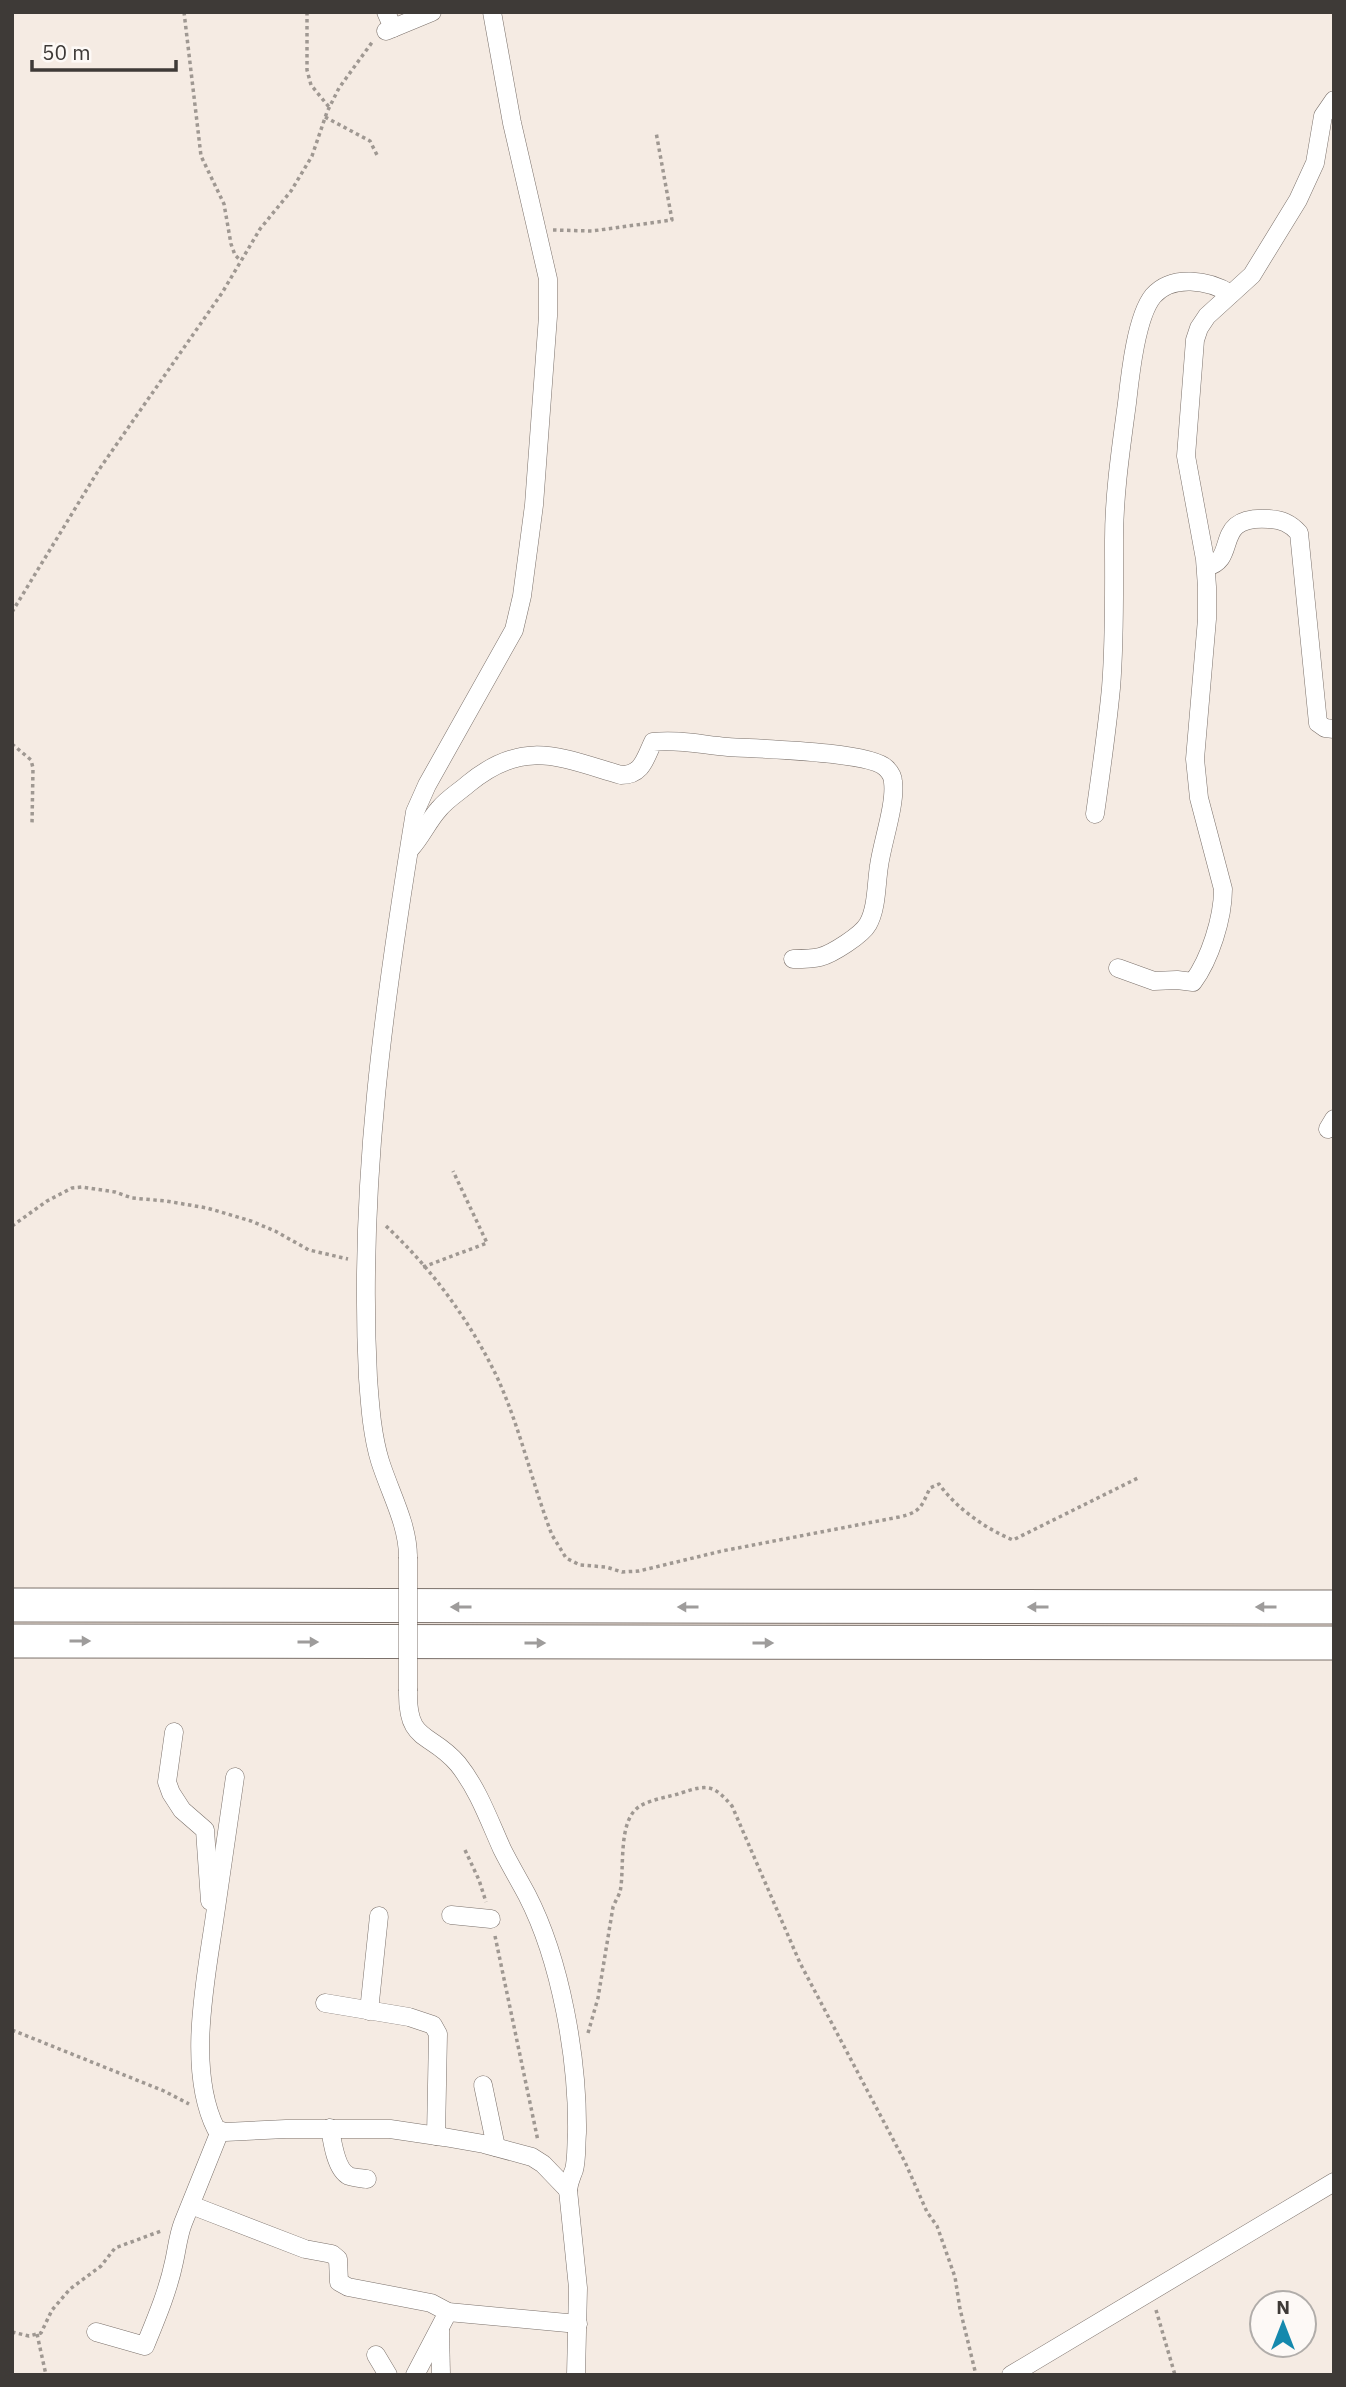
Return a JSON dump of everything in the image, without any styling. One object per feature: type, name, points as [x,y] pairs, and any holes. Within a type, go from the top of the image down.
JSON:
[{"type":"highway","points":[[12,1605],[1334,1607]]},
{"type":"highway","points":[[12,1641],[1334,1643]]},
{"type":"street","points":[[388,24],[432,12]]},
{"type":"street","points":[[492,12],[512,123],[548,279],[534,505],[514,630],[415,812],[376,1086],[367,1208],[368,1377],[372,1427],[389,1489],[405,1528],[408,1558],[410,1719],[421,1734],[452,1758],[471,1782],[513,1871],[528,1896],[546,1944],[565,2011],[577,2131],[574,2170],[569,2178],[568,2190],[578,2288],[576,2375]]},
{"type":"street","points":[[1118,968],[1154,981],[1193,982],[1200,973],[1215,932],[1223,899],[1222,878],[1210,845],[1199,798],[1195,759],[1207,619],[1206,567],[1187,465],[1187,429],[1193,392],[1195,340],[1199,328],[1217,306],[1252,275],[1303,192],[1315,163],[1323,116],[1334,100]]},
{"type":"street","points":[[1095,814],[1111,689],[1115,612],[1114,540],[1120,448],[1131,368],[1140,327],[1151,299],[1168,284],[1203,284],[1221,288],[1231,294]]},
{"type":"street","points":[[1206,567],[1213,566],[1218,561],[1234,528],[1245,519],[1280,520],[1299,533],[1318,723],[1325,729],[1334,729]]},
{"type":"street","points":[[409,851],[439,808],[453,796],[478,776],[506,761],[527,754],[550,756],[621,775],[631,775],[639,770],[653,743],[667,741],[811,752],[866,760],[884,766],[892,776],[893,790],[869,924],[831,953],[818,958],[793,959]]},
{"type":"street","points":[[174,1732],[167,1782],[176,1802],[205,1830],[208,1887],[214,1919]]},
{"type":"street","points":[[235,1777],[201,2014],[201,2064],[209,2115],[216,2129],[390,2129],[436,2136],[532,2157],[544,2164],[568,2190]]},
{"type":"street","points":[[451,1915],[491,1919]]},
{"type":"street","points":[[369,2011],[379,1916]]},
{"type":"street","points":[[325,2003],[409,2017],[433,2025],[438,2034],[436,2136]]},
{"type":"street","points":[[483,2085],[496,2147]]},
{"type":"street","points":[[330,2128],[335,2152],[344,2172],[349,2176],[366,2179]]},
{"type":"street","points":[[96,2332],[145,2346],[159,2313],[181,2228],[220,2131]]},
{"type":"street","points":[[1011,2375],[1334,2182]]},
{"type":"street","points":[[191,2205],[304,2249],[332,2254],[338,2259],[339,2283],[348,2287],[431,2303],[444,2319],[442,2375]]},
{"type":"street","points":[[444,2319],[578,2324]]},
{"type":"street","points":[[415,2375],[444,2319]]},
{"type":"street","points":[[376,2355],[388,2375]]},
{"type":"path","points":[[184,12],[201,156],[223,204],[235,255],[241,261]]},
{"type":"path","points":[[307,12],[307,70],[312,85],[329,107]]},
{"type":"path","points":[[12,612],[98,471],[222,293],[260,229],[291,191],[312,156],[329,107],[351,69],[388,24]]},
{"type":"path","points":[[325,117],[370,141],[377,155]]},
{"type":"path","points":[[537,230],[592,231],[671,220],[656,132]]},
{"type":"path","points":[[12,744],[31,760],[32,824]]},
{"type":"path","points":[[423,1267],[487,1243],[453,1171]]},
{"type":"path","points":[[12,1226],[55,1196],[72,1188],[82,1187],[115,1192],[132,1198],[207,1208],[275,1231],[309,1250],[355,1261],[366,1267]]},
{"type":"path","points":[[367,1208],[407,1246],[451,1298],[471,1329],[498,1378],[552,1535],[566,1558],[580,1565],[606,1567],[622,1572],[639,1571],[722,1551],[899,1517],[919,1510],[930,1488],[939,1484],[951,1501],[1013,1540],[1140,1477]]},
{"type":"path","points":[[571,2058],[582,2053],[598,1998],[613,1907],[620,1894],[624,1838],[632,1813],[641,1806],[692,1789],[709,1787],[719,1791],[732,1806],[800,1963],[905,2162],[927,2212],[937,2226],[955,2277],[976,2375]]},
{"type":"path","points":[[465,1850],[479,1880],[491,1919],[529,2105],[544,2164]]},
{"type":"path","points":[[12,2029],[164,2091],[209,2115]]},
{"type":"path","points":[[12,2332],[29,2336],[41,2333],[52,2311],[70,2290],[101,2266],[115,2248],[159,2231],[181,2228]]},
{"type":"path","points":[[1151,2291],[1175,2375]]},
{"type":"path","points":[[37,2334],[46,2375]]}]
